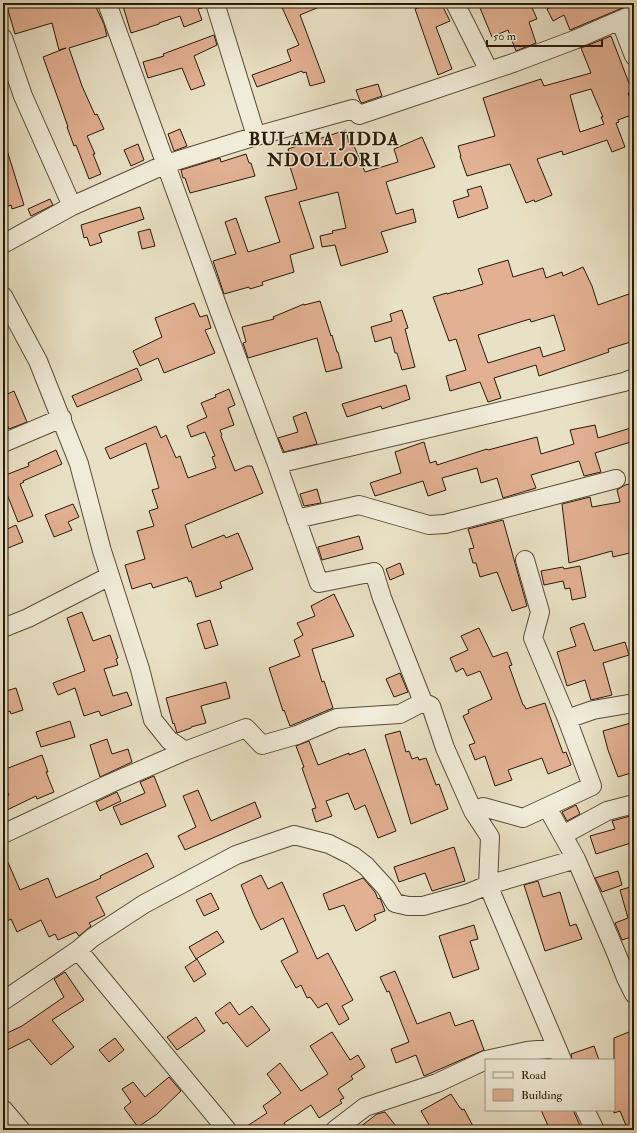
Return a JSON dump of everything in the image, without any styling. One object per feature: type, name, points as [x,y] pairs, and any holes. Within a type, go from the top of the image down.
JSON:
[{"type":"street","points":[[107,3],[220,313],[277,464],[319,583],[374,572],[382,598],[423,702],[430,706],[445,748],[472,811],[490,837],[488,885],[560,1054],[527,1051],[491,1059]]},
{"type":"street","points":[[215,3],[256,136]]},
{"type":"street","points":[[455,3],[489,71]]},
{"type":"street","points":[[3,244],[72,206],[166,164],[256,136],[353,109],[359,115],[489,71],[574,40],[627,17],[634,56]]},
{"type":"street","points":[[3,38],[23,96],[72,206]]},
{"type":"street","points":[[3,296],[38,361],[62,418],[79,464],[110,576],[140,668],[153,720],[169,740],[185,750]]},
{"type":"street","points":[[277,464],[624,382],[634,378]]},
{"type":"street","points":[[3,443],[62,418]]},
{"type":"street","points":[[296,520],[359,504],[429,525],[445,524],[616,479]]},
{"type":"street","points":[[472,811],[483,807],[523,818],[592,786],[567,719],[533,638],[540,612],[525,560]]},
{"type":"street","points":[[3,628],[28,618],[110,576]]},
{"type":"street","points":[[3,834],[185,750],[246,728],[262,745],[297,734],[338,718],[400,714],[423,702]]},
{"type":"street","points":[[567,719],[593,710],[634,703]]},
{"type":"street","points":[[563,835],[607,811],[634,804]]},
{"type":"street","points":[[547,807],[576,859],[634,994]]},
{"type":"street","points":[[3,1001],[78,950],[92,938],[144,904],[236,855],[294,835],[329,844],[353,856],[366,866],[386,888],[395,903],[408,906],[423,906],[466,894],[488,885],[576,859]]},
{"type":"street","points":[[78,950],[227,1130]]},
{"type":"street","points":[[335,1130],[365,1107],[437,1083],[485,1060]]},
{"type":"street","points":[[3,1109],[21,1130]]},
{"type":"street","points":[[586,1111],[595,1130]]},
{"type":"building","points":[[6,3],[94,3],[104,24],[107,36],[69,48],[82,86],[95,115],[97,114],[104,129],[87,136],[95,154],[93,154],[101,174],[89,179],[76,145],[74,146],[43,57],[66,48],[59,50],[52,23],[15,34]]},
{"type":"building","points":[[133,3],[205,3],[205,7],[198,9],[202,20],[184,27],[180,16],[131,33],[123,6]]},
{"type":"building","points":[[280,3],[329,3],[300,15],[325,82],[310,86],[306,72],[303,73],[302,71],[257,87],[252,75],[291,61],[287,50],[299,45]]},
{"type":"building","points":[[431,3],[441,3],[450,21],[436,27],[452,69],[438,75],[415,9]]},
{"type":"building","points":[[478,3],[530,3],[537,19],[529,22],[536,43],[516,51],[508,30],[492,37]]},
{"type":"building","points":[[558,3],[634,3],[570,30],[564,15],[553,21],[547,9]]},
{"type":"building","points":[[214,35],[217,45],[194,56],[205,85],[191,90],[182,68],[148,78],[143,62],[164,56],[163,54]]},
{"type":"building","points":[[611,36],[632,91],[628,93],[634,114],[618,120],[619,122],[616,123],[625,147],[612,152],[607,140],[563,155],[562,151],[537,159],[552,195],[535,202],[534,200],[526,203],[510,164],[467,176],[458,146],[495,136],[483,98],[541,79],[544,86],[591,73],[581,48]],"holes":[[[591,89],[603,117],[601,117],[604,124],[580,132],[570,95]]]},
{"type":"building","points":[[378,84],[382,96],[362,103],[356,90]]},
{"type":"building","points":[[180,129],[187,146],[174,151],[168,134]]},
{"type":"building","points":[[346,130],[349,143],[352,141],[365,172],[398,162],[394,149],[422,137],[435,167],[386,182],[396,214],[413,209],[416,222],[381,232],[388,252],[341,266],[335,245],[322,247],[320,236],[333,233],[332,231],[346,228],[338,192],[299,202],[314,248],[290,255],[294,272],[262,282],[263,285],[224,294],[213,261],[236,254],[225,222],[236,218],[248,252],[280,242],[265,197],[297,189],[287,157],[290,156],[288,149]]},
{"type":"building","points":[[138,144],[144,160],[131,166],[124,150]]},
{"type":"building","points":[[3,147],[6,147],[24,205],[12,209],[11,205],[3,208]]},
{"type":"building","points":[[246,154],[249,163],[251,163],[255,176],[190,193],[181,170],[220,158],[221,162]]},
{"type":"building","points":[[481,186],[488,208],[458,218],[453,201],[469,196],[467,190]]},
{"type":"building","points":[[50,199],[53,205],[31,216],[28,209]]},
{"type":"building","points":[[140,207],[144,219],[99,234],[102,242],[90,246],[87,237],[84,238],[81,225]]},
{"type":"building","points":[[150,229],[155,246],[142,249],[138,232]]},
{"type":"building","points":[[508,260],[513,277],[543,268],[546,278],[562,272],[563,276],[583,267],[592,286],[598,305],[634,293],[634,341],[608,349],[609,352],[539,376],[536,365],[494,378],[501,398],[488,402],[480,382],[450,391],[446,376],[466,370],[456,339],[449,341],[433,297],[483,284],[478,269]],"holes":[[[554,315],[565,350],[543,357],[540,347],[488,363],[478,335],[530,319],[531,322]]]},
{"type":"building","points":[[320,301],[342,368],[326,372],[317,338],[248,358],[243,343],[246,342],[242,327],[274,319],[273,317],[304,304]]},
{"type":"building","points":[[194,303],[200,317],[207,315],[211,328],[205,330],[215,353],[164,373],[158,358],[140,366],[133,351],[162,337],[155,318]]},
{"type":"building","points":[[402,310],[408,328],[405,329],[415,367],[402,370],[397,353],[395,353],[391,337],[375,342],[371,327],[392,321],[390,314]]},
{"type":"building","points":[[137,368],[142,380],[77,407],[72,396]]},
{"type":"building","points":[[406,385],[410,399],[382,409],[381,406],[347,417],[342,404]]},
{"type":"building","points":[[229,389],[235,405],[228,408],[234,425],[220,430],[221,436],[235,471],[247,466],[252,466],[263,493],[185,525],[192,548],[224,535],[226,538],[238,533],[253,569],[220,582],[222,588],[196,597],[191,581],[189,582],[187,577],[153,588],[151,583],[132,589],[125,565],[145,559],[137,531],[154,526],[149,511],[158,508],[152,490],[159,488],[146,443],[110,459],[105,448],[156,426],[161,438],[166,435],[176,458],[180,456],[188,478],[216,468],[212,457],[215,456],[205,432],[191,437],[187,426],[207,417],[201,403],[216,397],[215,395]]},
{"type":"building","points":[[14,391],[27,422],[9,429],[3,415],[3,396]]},
{"type":"building","points":[[306,412],[317,444],[284,452],[278,438],[298,432],[293,417]]},
{"type":"building","points":[[595,425],[598,438],[634,427],[634,441],[595,453],[601,472],[584,476],[579,461],[531,475],[536,488],[503,498],[497,478],[481,483],[477,468],[442,478],[446,490],[428,496],[423,481],[375,496],[370,483],[401,473],[395,452],[424,442],[430,463],[436,461],[437,465],[487,449],[488,450],[537,437],[541,454],[574,444],[570,430]]},
{"type":"building","points":[[56,450],[62,464],[23,481],[24,482],[20,484],[33,516],[18,522],[3,484],[3,476],[29,466],[28,463]]},
{"type":"building","points":[[634,483],[634,552],[613,557],[612,551],[569,563],[562,504],[590,497],[592,507],[620,502],[617,490],[625,485]]},
{"type":"building","points":[[317,489],[321,503],[304,506],[300,494]]},
{"type":"building","points":[[73,504],[79,517],[68,522],[72,530],[54,537],[45,515]]},
{"type":"building","points":[[503,520],[527,606],[512,611],[497,572],[480,577],[476,563],[473,563],[469,549],[474,548],[468,529]]},
{"type":"building","points":[[16,525],[23,542],[3,550],[3,531]]},
{"type":"building","points":[[359,536],[363,549],[322,560],[318,547]]},
{"type":"building","points":[[400,563],[404,574],[390,580],[386,569]]},
{"type":"building","points":[[580,566],[586,597],[572,600],[570,588],[565,589],[563,581],[544,585],[541,571]]},
{"type":"building","points":[[334,594],[354,636],[312,649],[322,682],[324,681],[333,708],[290,726],[284,710],[283,711],[269,668],[300,656],[294,640],[303,635],[297,623],[315,616],[311,606]]},
{"type":"building","points":[[82,612],[93,641],[110,635],[118,658],[116,659],[118,665],[104,669],[113,696],[127,692],[132,705],[101,716],[99,711],[84,716],[75,688],[58,695],[53,683],[85,671],[67,618]]},
{"type":"building","points":[[210,620],[218,645],[205,649],[197,624]]},
{"type":"building","points":[[584,623],[594,651],[625,642],[629,655],[603,663],[612,695],[591,700],[585,680],[567,686],[557,652],[576,646],[570,628]]},
{"type":"building","points":[[479,628],[493,657],[507,652],[512,665],[509,666],[523,705],[526,709],[545,703],[563,753],[566,752],[571,765],[548,774],[542,758],[508,770],[512,780],[495,786],[485,756],[475,760],[469,745],[475,743],[463,716],[469,713],[468,710],[492,699],[480,671],[467,676],[463,668],[456,672],[450,658],[468,650],[461,636]]},
{"type":"building","points":[[400,673],[408,692],[394,697],[386,679]]},
{"type":"building","points":[[226,682],[230,698],[201,706],[206,723],[177,733],[166,698]]},
{"type":"building","points":[[16,688],[23,710],[11,714],[10,711],[6,713],[3,705],[3,692]]},
{"type":"building","points":[[70,721],[75,737],[41,747],[36,732]]},
{"type":"building","points":[[634,722],[634,772],[618,777],[603,731]]},
{"type":"building","points":[[400,731],[406,752],[409,751],[412,759],[418,757],[419,760],[426,758],[436,785],[439,784],[448,809],[411,824],[385,735]]},
{"type":"building","points":[[107,739],[112,754],[128,749],[132,762],[100,777],[90,745]]},
{"type":"building","points":[[309,741],[318,765],[349,753],[349,755],[365,749],[396,831],[378,838],[365,805],[355,810],[348,793],[326,801],[332,816],[316,822],[312,809],[316,808],[296,746]]},
{"type":"building","points":[[42,755],[48,772],[46,772],[54,792],[37,799],[36,796],[7,810],[3,802],[3,798],[9,795],[3,784],[3,770]]},
{"type":"building","points":[[154,776],[166,806],[121,825],[113,807],[145,793],[140,782]]},
{"type":"building","points":[[198,790],[211,821],[255,802],[261,817],[185,850],[178,836],[196,827],[183,796]]},
{"type":"building","points":[[117,792],[121,801],[100,811],[96,802]]},
{"type":"building","points":[[576,805],[580,814],[567,821],[562,812]]},
{"type":"building","points":[[634,815],[634,842],[596,854],[590,836],[615,829],[612,821]]},
{"type":"building","points":[[454,847],[465,881],[432,891],[425,873],[399,882],[394,867]]},
{"type":"building","points":[[3,851],[20,890],[48,878],[56,898],[101,878],[100,876],[147,853],[154,867],[96,897],[105,915],[89,923],[91,926],[79,936],[76,932],[58,940],[55,934],[49,937],[41,920],[17,932],[11,919],[3,923]]},
{"type":"building","points":[[618,871],[622,885],[602,892],[595,878]]},
{"type":"building","points":[[261,875],[268,889],[282,882],[317,959],[328,953],[353,1000],[342,1006],[349,1019],[339,1025],[327,1003],[318,1008],[310,997],[307,998],[301,985],[296,988],[281,961],[298,952],[283,918],[261,930],[241,885]]},
{"type":"building","points":[[363,878],[375,892],[378,899],[380,898],[385,911],[374,915],[376,920],[356,931],[344,905],[329,910],[323,894]]},
{"type":"building","points":[[538,881],[543,897],[560,892],[570,926],[576,924],[582,939],[545,951],[524,885]]},
{"type":"building","points":[[634,886],[634,936],[622,940],[615,923],[628,918],[620,890]]},
{"type":"building","points":[[211,893],[219,909],[204,916],[196,900]]},
{"type":"building","points":[[474,925],[478,939],[470,941],[479,969],[453,978],[439,936]]},
{"type":"building","points":[[217,931],[224,942],[196,959],[189,947]]},
{"type":"building","points":[[197,959],[206,974],[194,982],[185,967]]},
{"type":"building","points":[[395,971],[417,1024],[450,1012],[455,1026],[473,1020],[484,1050],[424,1076],[416,1055],[396,1063],[391,1049],[409,1042],[389,991],[387,992],[380,977]]},
{"type":"building","points":[[65,972],[84,1000],[52,1020],[74,1047],[51,1065],[29,1039],[3,1052],[3,1035],[22,1026],[64,997],[54,979]]},
{"type":"building","points":[[230,1002],[239,1015],[252,1006],[270,1030],[247,1047],[227,1022],[223,1024],[215,1013]]},
{"type":"building","points":[[196,1017],[205,1031],[177,1050],[167,1037]]},
{"type":"building","points":[[634,1030],[634,1130],[628,1130],[620,1111],[614,1113],[614,1038]]},
{"type":"building","points":[[332,1032],[350,1060],[358,1055],[365,1067],[351,1076],[353,1079],[338,1089],[344,1098],[340,1100],[342,1103],[319,1118],[311,1105],[284,1123],[288,1130],[241,1130],[267,1113],[263,1106],[281,1093],[267,1074],[280,1063],[301,1091],[328,1074],[310,1046]]},
{"type":"building","points":[[115,1038],[124,1050],[109,1062],[99,1050]]},
{"type":"building","points":[[594,1046],[599,1059],[572,1059],[571,1054]]},
{"type":"building","points":[[169,1077],[181,1091],[157,1114],[138,1127],[124,1108],[131,1102],[122,1089],[133,1082],[145,1097]]},
{"type":"building","points":[[451,1094],[460,1108],[462,1110],[464,1109],[475,1130],[432,1130],[421,1111]]},
{"type":"building","points":[[541,1111],[573,1111],[582,1130],[550,1130]]},
{"type":"building","points":[[385,1112],[399,1130],[356,1130],[377,1114]]},
{"type":"district","name":"BULAMA JIDDA NDOLLORI","points":[[324,149]]}]
